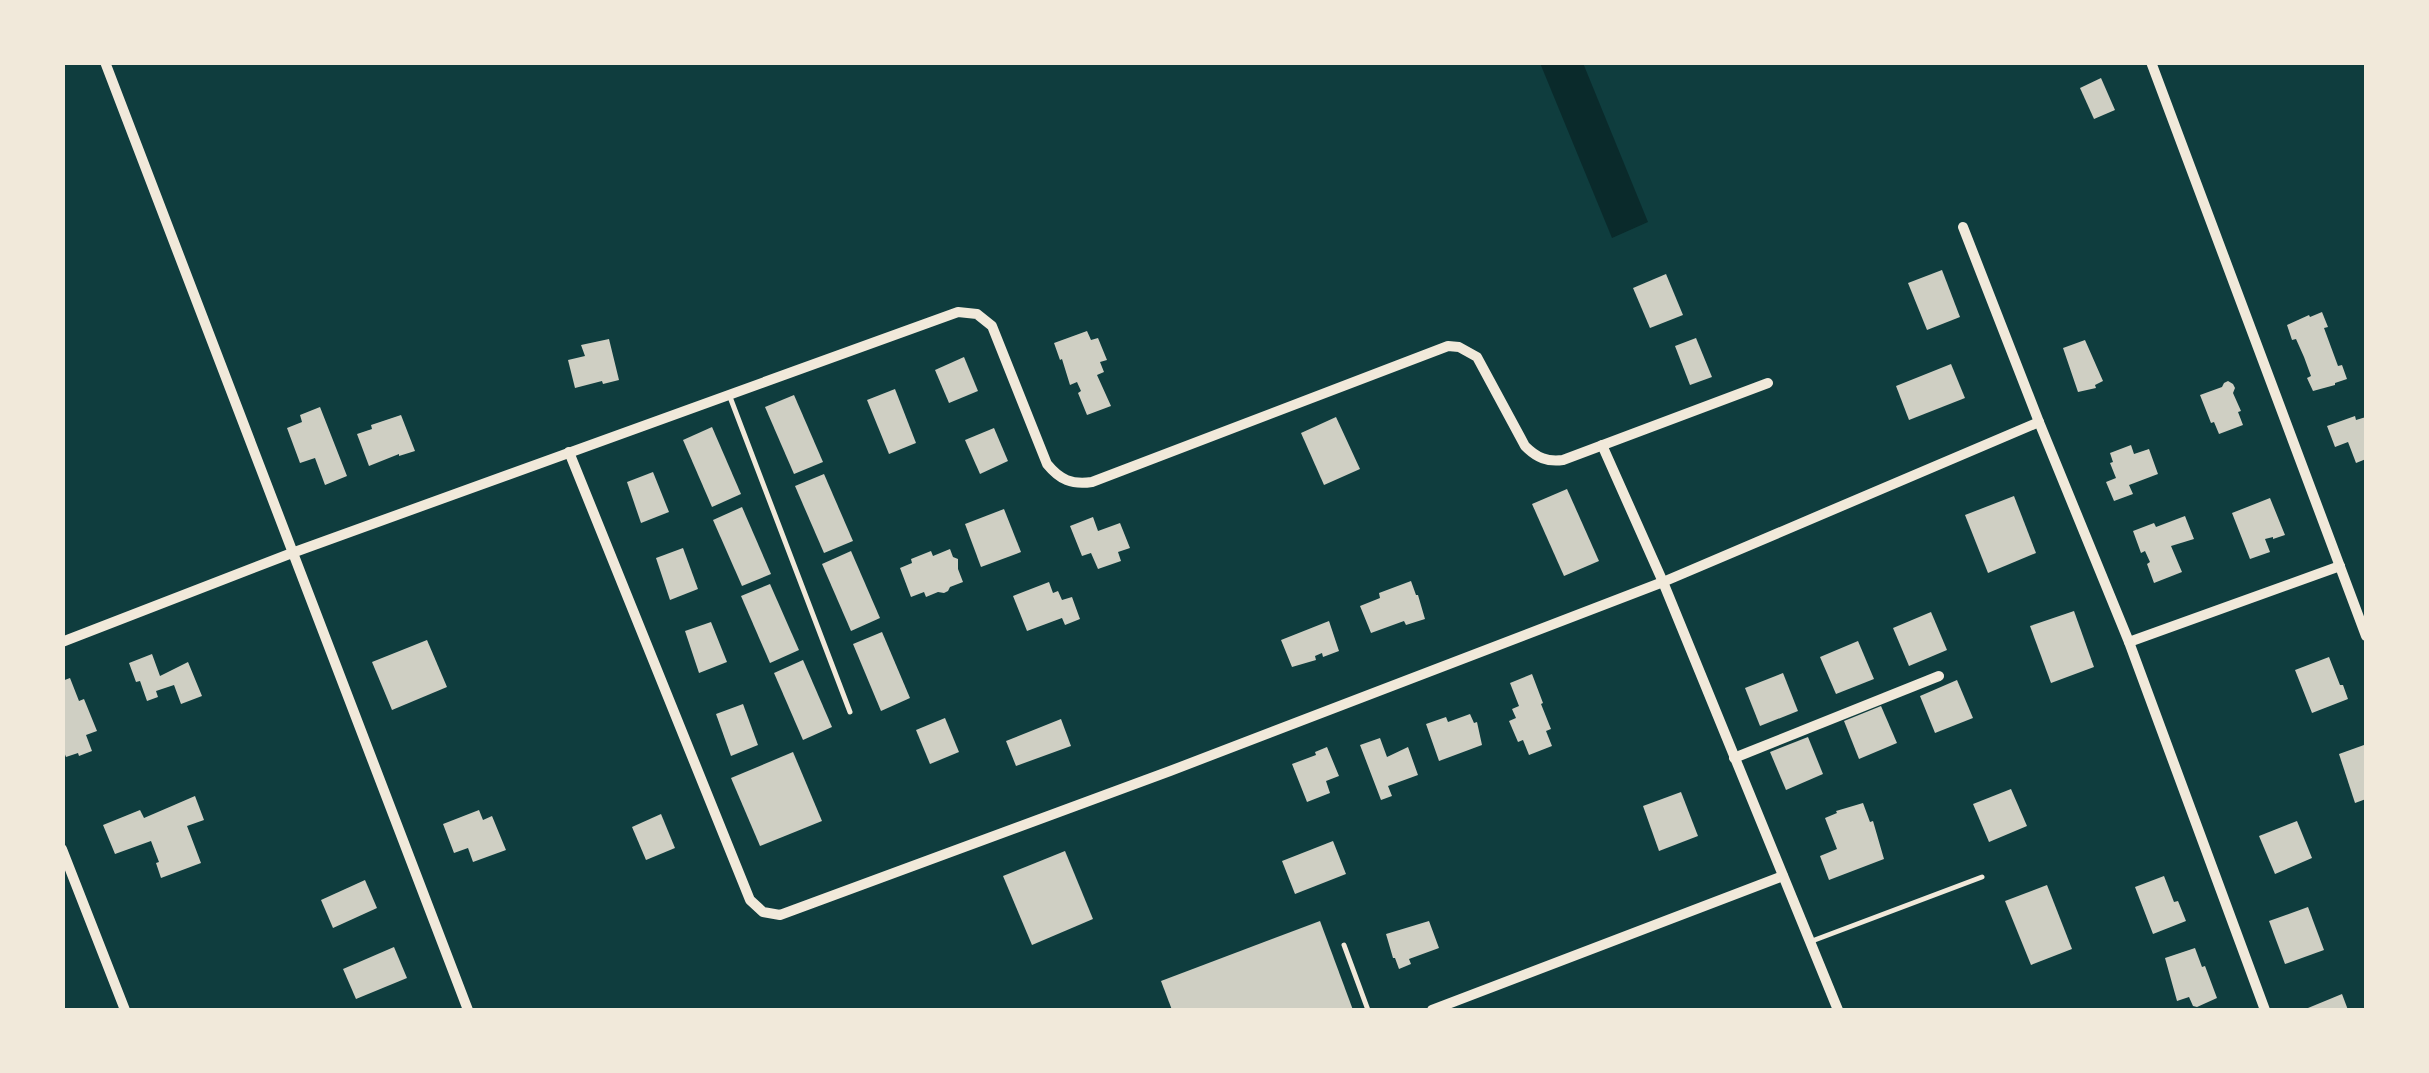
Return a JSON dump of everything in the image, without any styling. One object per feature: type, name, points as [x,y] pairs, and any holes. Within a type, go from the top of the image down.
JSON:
[{"type":"street","points":[[105,62],[468,1010]]},
{"type":"street","points":[[2151,62],[2366,636]]},
{"type":"street","points":[[1962,227],[2129,642],[2265,1010]]},
{"type":"street","points":[[62,642],[292,553],[958,312],[977,314],[992,326],[1048,464],[1066,481],[1079,484],[1448,346],[1459,346],[1477,357],[1525,446],[1533,454],[1552,461],[1768,384]]},
{"type":"street","points":[[569,452],[750,900],[762,912],[780,915],[1152,778],[1662,582],[2039,422]]},
{"type":"street","points":[[1602,445],[1838,1010]]},
{"type":"street","points":[[2129,642],[2340,566]]},
{"type":"street","points":[[1734,758],[1939,676]]},
{"type":"street","points":[[62,850],[125,1010]]},
{"type":"street","points":[[1432,1010],[1783,876]]},
{"type":"lane","points":[[730,396],[850,712]]},
{"type":"lane","points":[[1810,941],[1982,877]]},
{"type":"lane","points":[[1344,945],[1368,1010]]},
{"type":"water","points":[[1540,63],[1583,63],[1648,222],[1612,238]]},
{"type":"building","points":[[2101,78],[2115,110],[2094,119],[2080,88]]},
{"type":"building","points":[[1942,270],[1960,317],[1927,330],[1908,283]]},
{"type":"building","points":[[1666,274],[1683,315],[1650,328],[1633,288]]},
{"type":"building","points":[[2322,312],[2338,366],[2342,365],[2347,379],[2313,391],[2304,357],[2287,325]]},
{"type":"building","points":[[1087,331],[1091,340],[1098,338],[1107,360],[1100,362],[1104,372],[1097,375],[1111,406],[1087,415],[1077,382],[1070,385],[1054,343]]},
{"type":"building","points":[[1696,338],[1712,377],[1690,385],[1675,346]]},
{"type":"building","points":[[609,339],[619,380],[575,388],[568,360],[585,356],[581,345]]},
{"type":"building","points":[[2085,340],[2103,381],[2096,388],[2078,392],[2063,348]]},
{"type":"building","points":[[964,357],[978,391],[949,403],[935,370]]},
{"type":"building","points":[[1951,364],[1965,398],[1909,420],[1896,386]]},
{"type":"building","points":[[2228,381],[2235,388],[2233,393],[2243,425],[2219,434],[2200,395]]},
{"type":"building","points":[[895,389],[916,443],[889,454],[867,400]]},
{"type":"building","points":[[794,395],[823,462],[794,474],[765,407]]},
{"type":"building","points":[[320,407],[347,476],[325,485],[315,458],[300,463],[287,428],[302,422],[300,415]]},
{"type":"building","points":[[401,415],[415,451],[369,466],[357,434]]},
{"type":"building","points":[[2355,416],[2356,420],[2366,417],[2366,459],[2356,463],[2348,442],[2335,447],[2327,426]]},
{"type":"building","points":[[1336,417],[1360,469],[1324,485],[1301,433]]},
{"type":"building","points":[[712,427],[741,494],[712,507],[683,440]]},
{"type":"building","points":[[994,428],[1008,461],[980,474],[965,440]]},
{"type":"building","points":[[2131,445],[2134,454],[2149,449],[2158,474],[2129,485],[2133,494],[2114,501],[2106,482],[2116,478],[2110,453]]},
{"type":"building","points":[[653,472],[669,512],[641,523],[627,482]]},
{"type":"building","points":[[824,474],[853,541],[824,553],[795,486]]},
{"type":"building","points":[[1567,489],[1599,561],[1564,576],[1532,504]]},
{"type":"building","points":[[2014,496],[2036,553],[1988,573],[1965,515]]},
{"type":"building","points":[[2270,498],[2285,535],[2265,539],[2270,552],[2250,559],[2232,513]]},
{"type":"building","points":[[742,507],[771,574],[742,586],[713,520]]},
{"type":"building","points":[[1004,509],[1021,552],[981,567],[965,524]]},
{"type":"building","points":[[2185,516],[2194,539],[2171,546],[2182,572],[2154,583],[2147,564],[2150,562],[2145,551],[2141,553],[2133,531]]},
{"type":"building","points":[[1093,517],[1098,531],[1120,523],[1130,548],[1118,552],[1121,561],[1098,569],[1091,553],[1082,556],[1070,526]]},
{"type":"building","points":[[683,548],[698,589],[670,600],[656,558]]},
{"type":"building","points":[[950,549],[958,559],[963,582],[944,593],[926,597],[924,592],[911,597],[900,568],[931,551],[933,556]]},
{"type":"building","points":[[851,551],[880,618],[851,631],[822,564]]},
{"type":"building","points":[[1411,581],[1425,619],[1406,625],[1404,621],[1371,633],[1360,606],[1380,598],[1379,593]]},
{"type":"building","points":[[1049,582],[1053,593],[1058,591],[1062,600],[1072,597],[1080,619],[1065,625],[1062,618],[1027,631],[1013,596]]},
{"type":"building","points":[[770,584],[799,650],[770,663],[741,596]]},
{"type":"building","points":[[2074,611],[2094,667],[2051,683],[2030,626]]},
{"type":"building","points":[[1931,612],[1947,650],[1909,666],[1893,628]]},
{"type":"building","points":[[1329,621],[1339,651],[1323,657],[1322,653],[1315,656],[1316,660],[1292,667],[1281,640]]},
{"type":"building","points":[[711,622],[727,662],[699,673],[685,631]]},
{"type":"building","points":[[882,632],[910,698],[881,711],[853,644]]},
{"type":"building","points":[[427,640],[447,687],[392,710],[372,662]]},
{"type":"building","points":[[1858,641],[1874,679],[1836,694],[1820,657]]},
{"type":"building","points":[[152,654],[160,676],[188,662],[202,696],[181,704],[174,685],[156,691],[158,697],[147,701],[129,663]]},
{"type":"building","points":[[2329,657],[2348,699],[2312,713],[2295,670]]},
{"type":"building","points":[[803,660],[832,727],[803,740],[774,673]]},
{"type":"building","points":[[1783,673],[1798,711],[1760,726],[1745,688]]},
{"type":"building","points":[[1532,674],[1551,729],[1546,731],[1552,746],[1529,755],[1509,721],[1516,718],[1512,709],[1519,706],[1510,683]]},
{"type":"building","points":[[70,678],[97,731],[86,735],[92,751],[66,757],[62,747],[62,681]]},
{"type":"building","points":[[1957,680],[1973,718],[1935,733],[1920,696]]},
{"type":"building","points":[[743,704],[758,745],[731,756],[716,714]]},
{"type":"building","points":[[1881,706],[1897,743],[1859,759],[1844,721]]},
{"type":"building","points":[[1470,714],[1477,722],[1482,745],[1439,761],[1426,724]]},
{"type":"building","points":[[945,718],[959,752],[930,764],[916,730]]},
{"type":"building","points":[[1061,719],[1071,746],[1016,766],[1006,741]]},
{"type":"building","points":[[1808,737],[1823,774],[1786,790],[1770,752]]},
{"type":"building","points":[[1380,738],[1387,757],[1408,747],[1418,775],[1388,786],[1392,796],[1381,800],[1360,745]]},
{"type":"building","points":[[2364,745],[2366,799],[2355,803],[2339,754]]},
{"type":"building","points":[[1327,747],[1339,776],[1326,781],[1330,793],[1307,802],[1292,764]]},
{"type":"building","points":[[793,752],[822,821],[760,846],[731,778]]},
{"type":"building","points":[[2011,789],[2027,826],[1989,842],[1973,804]]},
{"type":"building","points":[[1681,792],[1698,836],[1659,851],[1643,806]]},
{"type":"building","points":[[195,796],[204,820],[187,826],[201,863],[161,878],[151,841],[115,854],[103,825],[140,810],[144,818]]},
{"type":"building","points":[[1863,803],[1870,822],[1873,821],[1884,859],[1829,880],[1820,856],[1837,849],[1825,818]]},
{"type":"building","points":[[479,810],[483,820],[492,816],[506,850],[473,862],[468,848],[454,853],[443,824]]},
{"type":"building","points":[[661,814],[675,848],[646,860],[632,827]]},
{"type":"building","points":[[2297,821],[2312,858],[2275,874],[2259,836]]},
{"type":"building","points":[[1333,841],[1346,874],[1295,894],[1282,861]]},
{"type":"building","points":[[1065,851],[1093,919],[1032,945],[1003,876]]},
{"type":"building","points":[[2164,876],[2186,921],[2153,934],[2135,887]]},
{"type":"building","points":[[365,880],[377,908],[333,928],[321,900]]},
{"type":"building","points":[[2047,885],[2072,949],[2031,965],[2005,901]]},
{"type":"building","points":[[2308,907],[2324,950],[2285,964],[2269,921]]},
{"type":"building","points":[[1320,921],[1353,1010],[1172,1010],[1161,981]]},
{"type":"building","points":[[1429,921],[1439,948],[1409,959],[1411,964],[1399,969],[1386,934]]},
{"type":"building","points":[[394,947],[407,978],[356,999],[343,969]]},
{"type":"building","points":[[2195,948],[2217,998],[2197,1007],[2189,997],[2177,1001],[2165,958]]},
{"type":"building","points":[[2342,994],[2348,1010],[2308,1008]]}]
